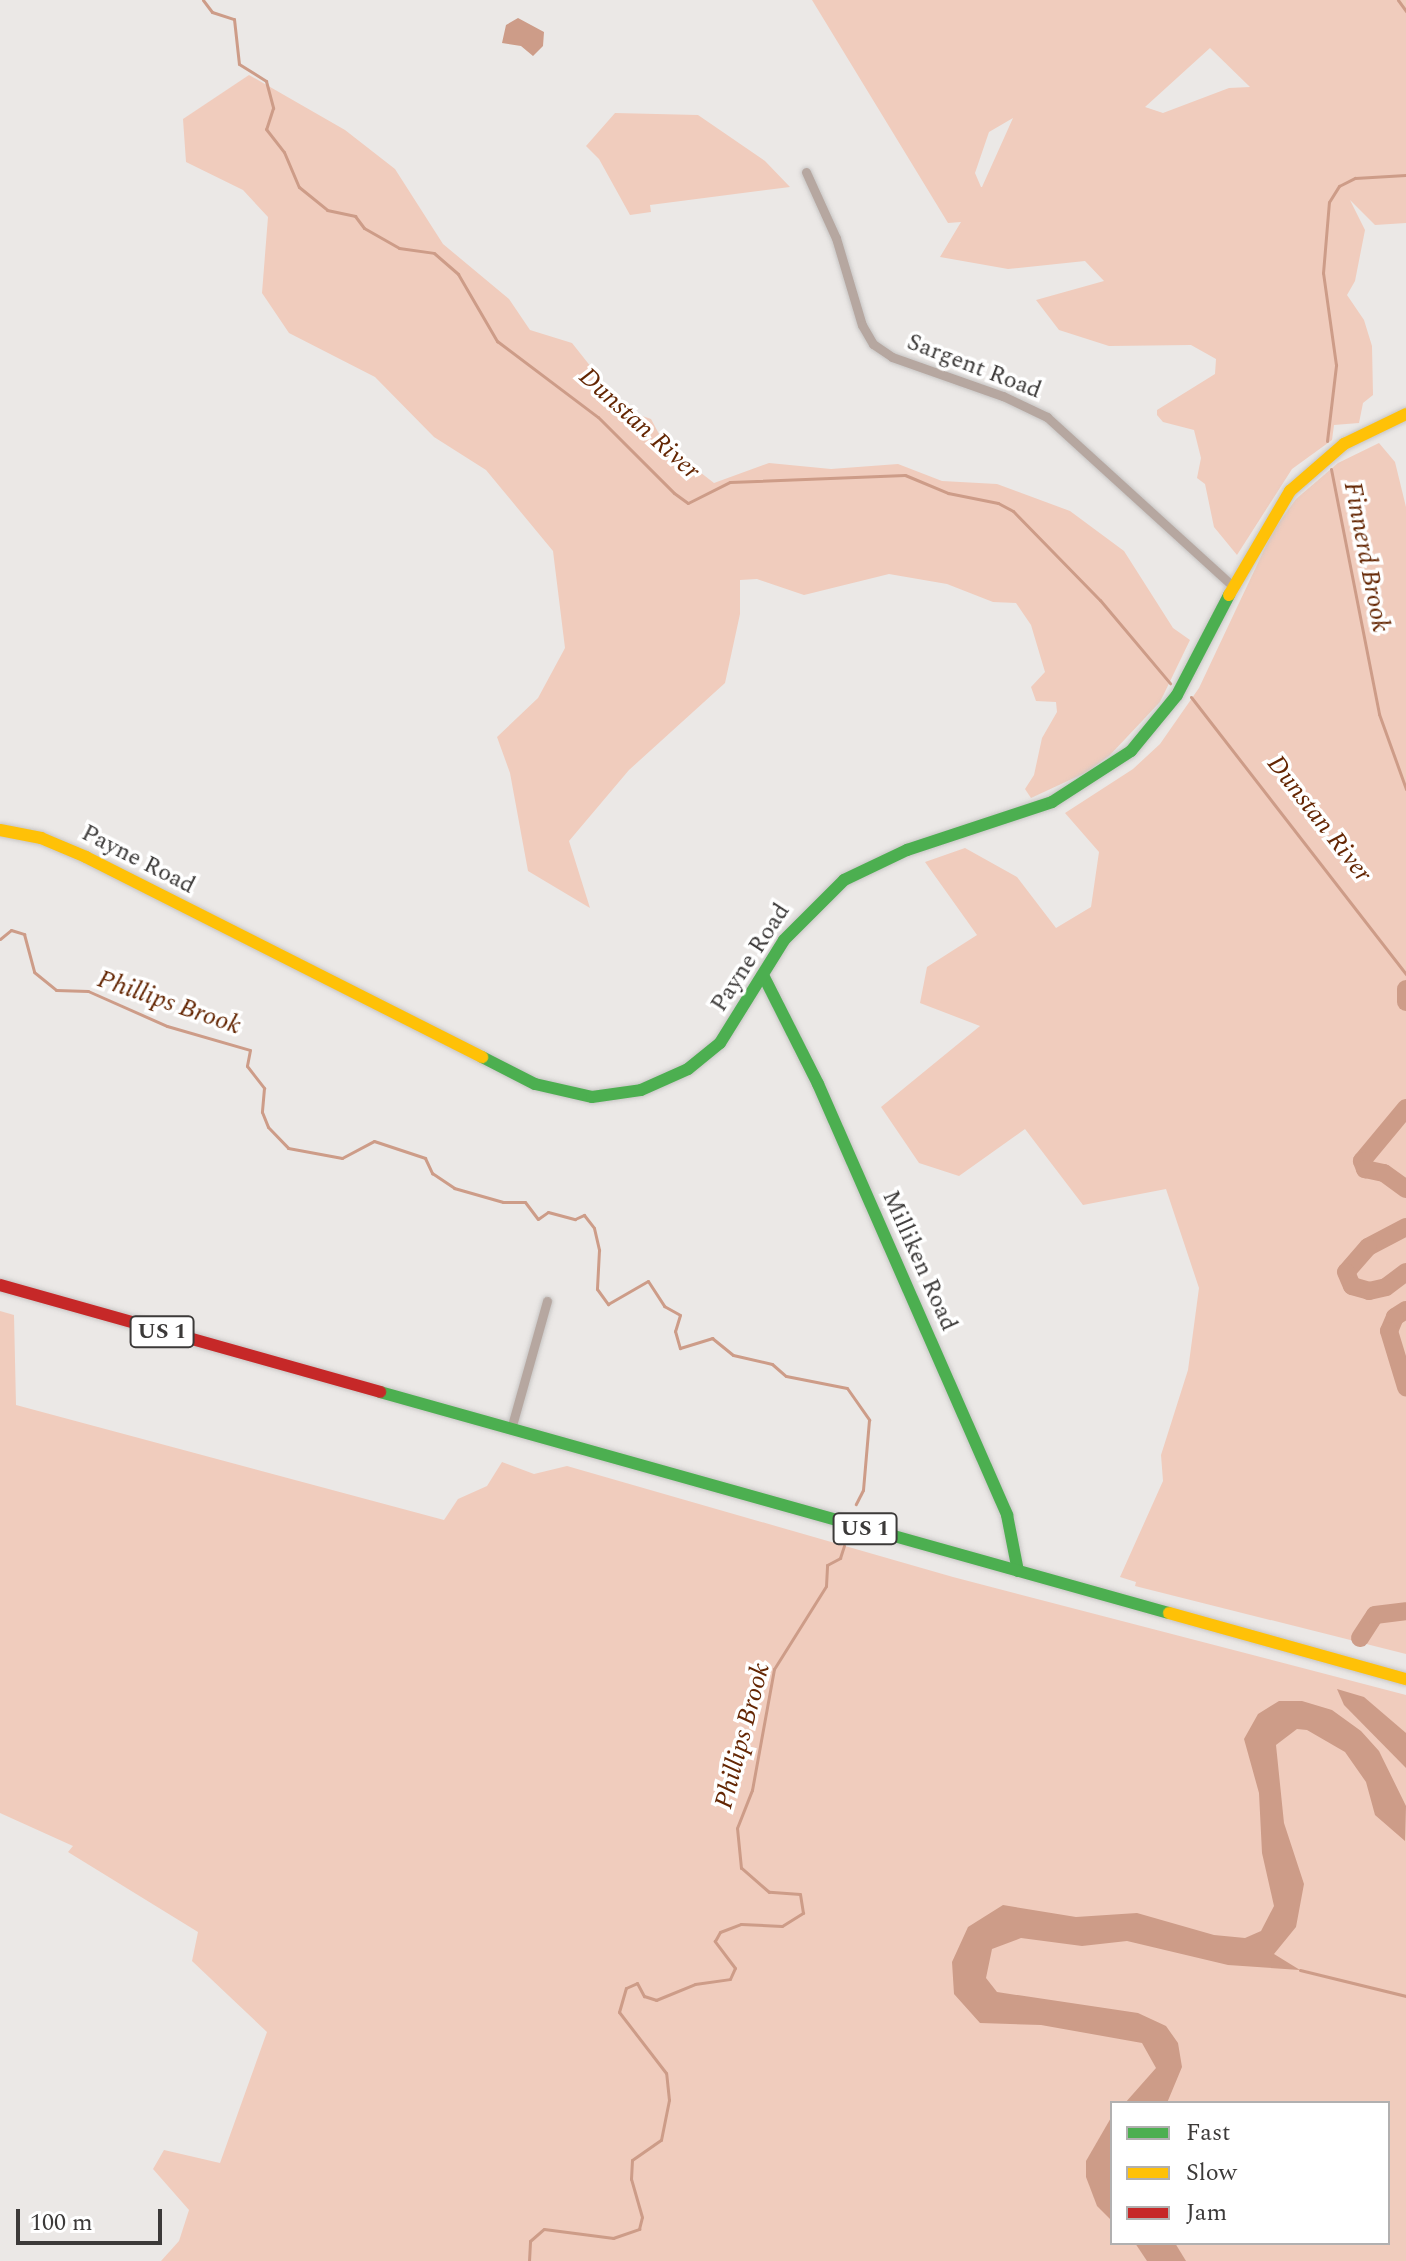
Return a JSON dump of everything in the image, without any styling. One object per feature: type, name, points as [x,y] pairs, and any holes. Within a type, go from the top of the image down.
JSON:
[{"type":"main road","name":"Payne Road","points":[[0,830],[41,838],[86,857],[525,1080],[574,1095],[631,1092],[688,1069],[727,1035],[794,927],[844,880],[907,850],[1052,802],[1131,751],[1177,695],[1266,524],[1297,484],[1352,439],[1406,414]]},
{"type":"main road","name":"Milliken Road","points":[[763,975],[818,1084],[1007,1515],[1016,1542],[1018,1571]]},
{"type":"main road","name":"US 1","points":[[0,1285],[1406,1679]]},
{"type":"street","name":"Sargent Road","points":[[806,172],[836,238],[862,325],[873,344],[892,357],[1003,396],[1047,417],[1233,586]]},
{"type":"street","points":[[511,1429],[547,1301]]},
{"type":"shaded area","points":[[812,0],[1406,0],[1406,223],[1375,225],[1350,200],[1365,230],[1355,281],[1347,295],[1364,320],[1372,346],[1373,395],[1363,403],[1359,423],[1334,425],[1332,440],[1292,469],[1237,555],[1214,527],[1205,484],[1197,478],[1201,458],[1194,430],[1163,422],[1157,415],[1157,410],[1215,374],[1216,359],[1191,345],[1109,346],[1059,330],[1036,300],[1104,281],[1085,261],[1008,269],[940,257],[961,222],[948,223]],"holes":[[[1210,48],[1250,87],[1229,88],[1163,113],[1145,107]],[[1013,118],[982,187],[981,187],[975,173],[989,132]]]},
{"type":"shaded area","points":[[518,18],[544,32],[543,46],[533,56],[521,46],[502,43],[506,25]]},
{"type":"shaded area","points":[[249,75],[345,130],[395,169],[443,244],[509,299],[530,330],[572,343],[603,382],[613,406],[651,419],[665,445],[714,483],[769,463],[831,469],[898,464],[942,481],[997,484],[1070,511],[1124,551],[1173,628],[1190,640],[1160,702],[1110,755],[1087,772],[1031,798],[1025,789],[1034,775],[1042,738],[1057,712],[1056,702],[1036,701],[1031,687],[1045,672],[1031,625],[1016,603],[993,602],[947,584],[889,574],[804,595],[757,579],[740,580],[740,614],[725,683],[629,770],[569,841],[590,908],[528,871],[510,773],[497,737],[538,698],[565,648],[553,551],[486,470],[434,437],[375,377],[289,333],[262,293],[268,217],[243,190],[186,162],[183,119]]},
{"type":"shaded area","points":[[615,113],[698,115],[765,161],[790,187],[650,205],[651,212],[630,215],[599,159],[586,146]]},
{"type":"shaded area","points":[[1379,443],[1395,462],[1406,507],[1406,1654],[1135,1586],[1136,1582],[1120,1577],[1163,1481],[1161,1455],[1188,1370],[1199,1288],[1166,1189],[1083,1205],[1025,1129],[959,1176],[919,1163],[881,1107],[980,1026],[920,1003],[927,967],[977,935],[925,862],[965,848],[1017,877],[1056,928],[1091,907],[1099,852],[1065,813],[1133,769],[1160,744],[1199,688],[1273,531],[1296,499],[1338,463]]},
{"type":"shaded area","points":[[0,1311],[14,1315],[16,1405],[444,1520],[458,1499],[487,1486],[502,1462],[534,1474],[567,1466],[953,1577],[1406,1695],[1406,2261],[161,2261],[179,2241],[189,2210],[153,2169],[164,2150],[220,2163],[267,2032],[192,1961],[198,1932],[68,1852],[73,1846],[0,1813]]},
{"type":"shaded area","points":[[1337,1689],[1364,1697],[1406,1733],[1406,1768],[1344,1705]]},
{"type":"shaded area","points":[[1279,1701],[1302,1701],[1332,1710],[1361,1731],[1379,1751],[1406,1806],[1405,1841],[1375,1815],[1366,1782],[1345,1752],[1307,1730],[1297,1729],[1276,1745],[1284,1823],[1304,1884],[1296,1927],[1274,1954],[1300,1970],[1228,1965],[1127,1941],[1082,1946],[1021,1938],[992,1949],[986,1978],[997,1992],[1138,2013],[1166,2026],[1178,2043],[1182,2067],[1168,2101],[1127,2101],[1156,2068],[1142,2043],[1041,2025],[980,2023],[954,1994],[952,1962],[968,1927],[1003,1905],[1076,1917],[1137,1913],[1214,1935],[1245,1938],[1261,1931],[1274,1906],[1262,1853],[1259,1793],[1244,1739],[1258,1714]]},
{"type":"shaded area","points":[[1110,2119],[1110,2219],[1097,2206],[1086,2177],[1086,2161]]},
{"type":"shaded area","points":[[1136,2245],[1176,2245],[1186,2261],[1147,2261]]},
{"type":"waterway","name":"Dunstan River","points":[[203,0],[212,12],[234,19],[239,64],[266,81],[273,108],[266,129],[284,152],[299,187],[327,210],[355,216],[364,228],[399,248],[434,253],[458,274],[497,341],[598,417],[674,493],[688,503],[730,482],[905,475],[948,493],[998,503],[1013,511],[1100,600],[1170,683]]},
{"type":"waterway","points":[[1398,0],[1406,11]]},
{"type":"waterway","name":"Finnerd Brook","points":[[1327,441],[1336,365],[1323,273],[1329,202],[1339,186],[1355,178],[1406,175]]},
{"type":"waterway","name":"Finnerd Brook","points":[[1331,469],[1379,714],[1406,789]]},
{"type":"waterway","name":"Dunstan River","points":[[1191,697],[1406,974]]},
{"type":"waterway","name":"Phillips Brook","points":[[0,939],[11,930],[24,934],[34,972],[56,990],[88,991],[167,1026],[250,1050],[247,1066],[264,1088],[262,1112],[268,1127],[288,1148],[342,1158],[374,1141],[425,1158],[432,1173],[454,1188],[503,1202],[525,1202],[538,1219],[548,1212],[575,1219],[584,1215],[594,1228],[599,1250],[597,1289],[608,1304],[648,1281],[664,1306],[680,1315],[675,1331],[680,1348],[712,1338],[733,1355],[772,1364],[786,1376],[847,1388],[869,1420],[863,1490],[856,1504]]},
{"type":"waterway","name":"Dunstan River","points":[[1406,989],[1406,1002]]},
{"type":"waterway","name":"Dunstan River","points":[[1406,1108],[1362,1161],[1365,1169],[1384,1173],[1406,1189]]},
{"type":"waterway","name":"Dunstan River","points":[[1406,1227],[1368,1247],[1346,1272],[1352,1286],[1369,1291],[1386,1287],[1406,1272]]},
{"type":"waterway","name":"Dunstan River","points":[[1406,1310],[1395,1317],[1389,1331],[1406,1387]]},
{"type":"waterway","name":"Phillips Brook","points":[[529,2261],[530,2241],[544,2229],[613,2238],[639,2229],[642,2217],[631,2179],[632,2160],[661,2140],[669,2100],[666,2073],[619,2012],[626,1988],[637,1983],[644,1996],[656,2000],[695,1984],[730,1979],[735,1968],[715,1941],[720,1932],[741,1924],[782,1926],[803,1913],[800,1894],[769,1892],[741,1868],[737,1828],[752,1790],[774,1669],[826,1586],[827,1565],[840,1558],[844,1546]]},
{"type":"waterway","name":"Dunstan River","points":[[1360,1638],[1375,1615],[1406,1611]]},
{"type":"waterway","points":[[1300,1970],[1406,1996]]},
{"type":"traffic: fast","points":[[482,1057],[535,1084],[592,1097],[641,1090],[688,1069],[720,1043],[784,940],[844,880],[907,850],[1052,802],[1131,751],[1177,695],[1229,595]]},
{"type":"traffic: fast","points":[[763,975],[818,1084],[1007,1515],[1018,1571]]},
{"type":"traffic: fast","points":[[380,1392],[1169,1613]]},
{"type":"traffic: slow","points":[[1229,595],[1290,491],[1344,444],[1406,414]]},
{"type":"traffic: slow","points":[[0,830],[41,838],[86,857],[482,1057]]},
{"type":"traffic: slow","points":[[1169,1613],[1406,1679]]},
{"type":"traffic: jam","points":[[0,1285],[380,1392]]}]
